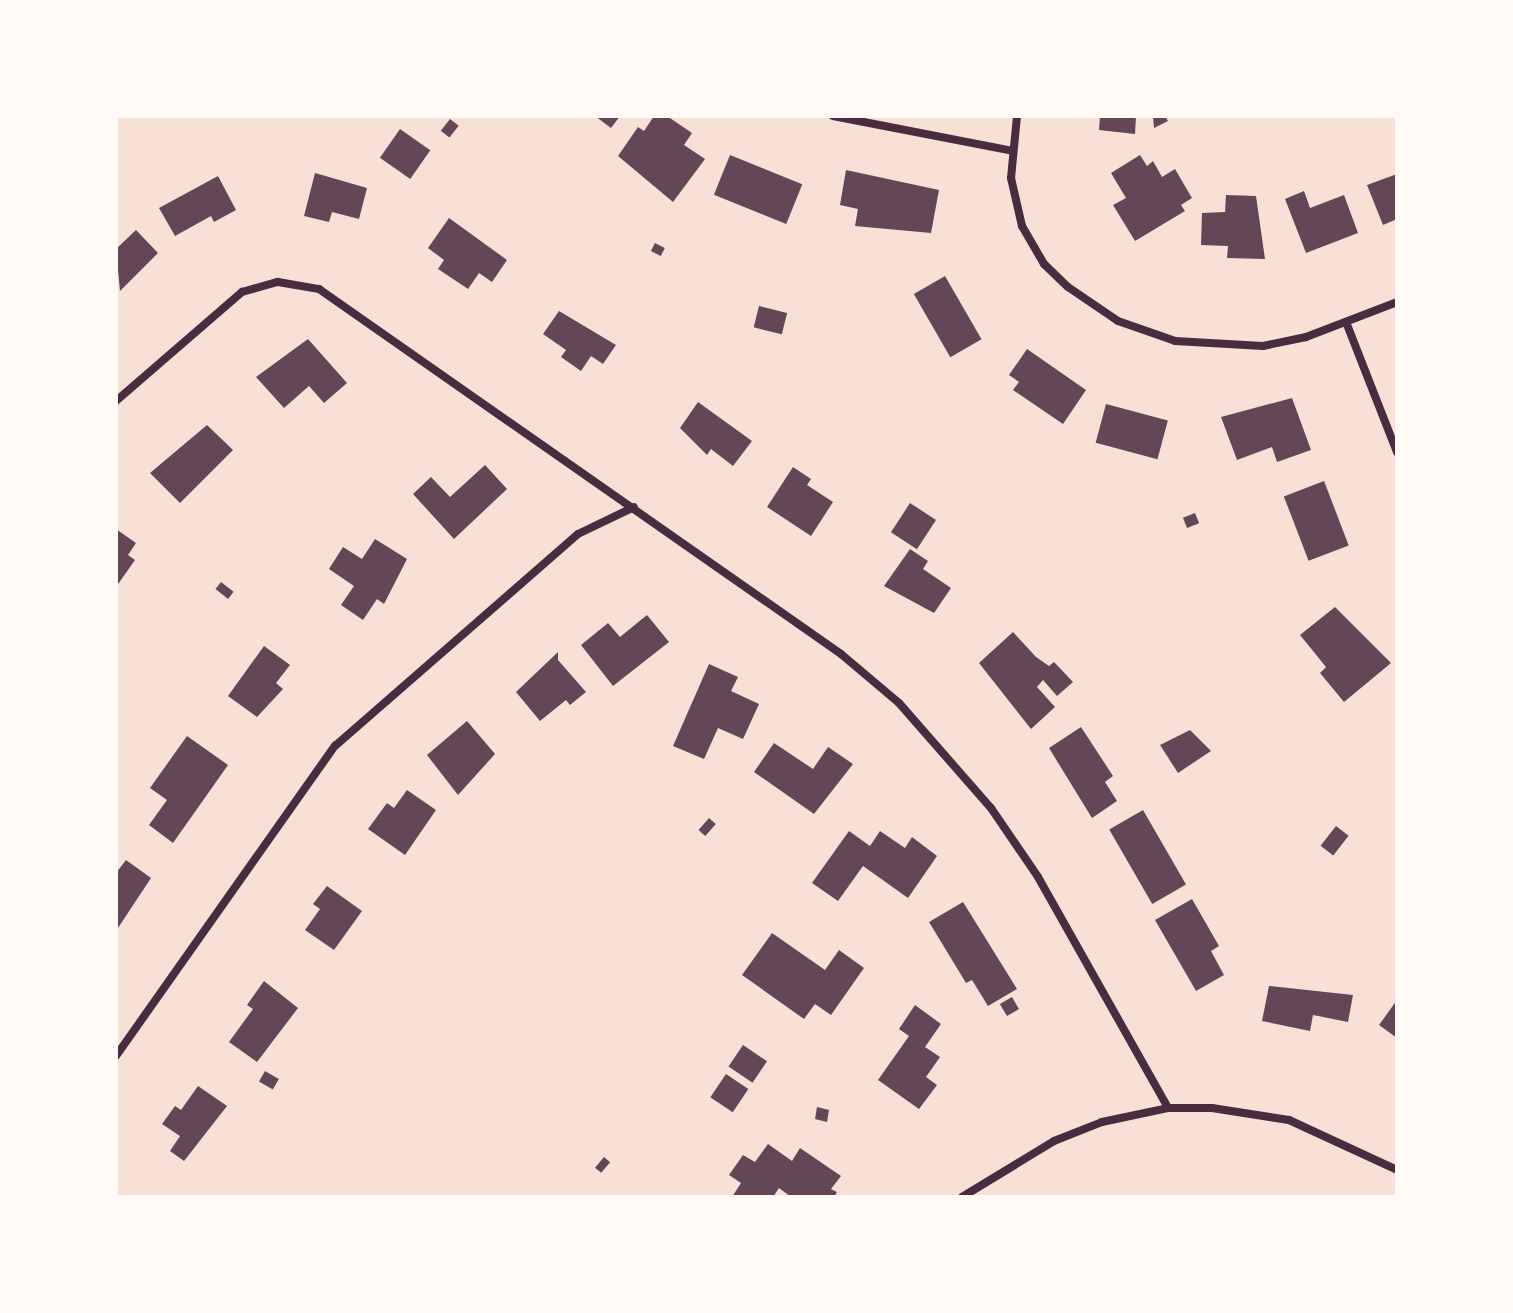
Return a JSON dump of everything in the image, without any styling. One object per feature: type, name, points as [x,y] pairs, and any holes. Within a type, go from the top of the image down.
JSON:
[{"type":"street","points":[[833,116],[1013,151]]},
{"type":"street","points":[[1017,116],[1012,192],[1032,247],[1068,287],[1118,321],[1175,341],[1235,348],[1306,337],[1397,302]]},
{"type":"street","points":[[116,401],[242,292],[278,282],[319,289],[841,654],[947,754],[1038,877],[1168,1108]]},
{"type":"street","points":[[1346,322],[1397,452]]},
{"type":"street","points":[[116,1056],[335,746],[578,534],[634,507]]},
{"type":"street","points":[[962,1197],[1054,1141],[1102,1122],[1168,1108],[1212,1108],[1289,1120],[1397,1170]]},
{"type":"building","points":[[595,116],[620,116],[611,128]]},
{"type":"building","points":[[654,116],[667,116],[692,133],[684,145],[705,159],[673,202],[618,156],[638,127],[644,131]]},
{"type":"building","points":[[1100,116],[1136,116],[1135,134],[1099,130]]},
{"type":"building","points":[[1153,116],[1165,116],[1168,121],[1154,128]]},
{"type":"building","points":[[450,119],[459,126],[449,138],[441,131]]},
{"type":"building","points":[[400,129],[430,150],[410,179],[380,158]]},
{"type":"building","points":[[730,155],[802,184],[786,224],[714,195]]},
{"type":"building","points":[[1140,155],[1147,166],[1153,161],[1162,177],[1175,169],[1192,198],[1181,205],[1185,211],[1135,241],[1113,205],[1126,198],[1111,173]]},
{"type":"building","points":[[846,170],[939,190],[931,233],[855,226],[858,209],[840,205]]},
{"type":"building","points":[[315,173],[367,188],[359,219],[332,212],[329,222],[304,216]]},
{"type":"building","points":[[1397,174],[1397,219],[1383,225],[1367,185]]},
{"type":"building","points":[[218,176],[236,210],[214,222],[211,216],[175,236],[159,208]]},
{"type":"building","points":[[1304,191],[1310,208],[1344,195],[1358,233],[1306,253],[1285,199]]},
{"type":"building","points":[[1226,195],[1256,196],[1265,259],[1227,258],[1228,246],[1201,245],[1202,213],[1225,212]]},
{"type":"building","points":[[449,218],[507,260],[492,282],[479,273],[468,289],[438,269],[444,260],[428,248]]},
{"type":"building","points":[[136,230],[158,253],[120,291],[116,249]]},
{"type":"building","points":[[655,243],[665,248],[661,256],[651,251]]},
{"type":"building","points":[[945,276],[982,339],[950,357],[914,294]]},
{"type":"building","points":[[759,306],[787,313],[782,334],[754,327]]},
{"type":"building","points":[[559,311],[616,345],[603,364],[591,356],[581,371],[561,357],[566,350],[543,334]]},
{"type":"building","points":[[308,339],[347,383],[324,403],[309,386],[284,408],[256,377]]},
{"type":"building","points":[[1027,349],[1086,390],[1063,424],[1013,390],[1019,382],[1009,375]]},
{"type":"building","points":[[1292,398],[1311,450],[1277,462],[1272,447],[1237,460],[1221,417]]},
{"type":"building","points":[[698,402],[752,441],[733,466],[711,449],[707,455],[680,428]]},
{"type":"building","points":[[1106,404],[1168,421],[1157,459],[1096,443]]},
{"type":"building","points":[[207,425],[233,450],[180,503],[150,473]]},
{"type":"building","points":[[485,465],[507,489],[454,539],[413,494],[431,477],[450,497]]},
{"type":"building","points":[[793,467],[811,479],[807,485],[833,502],[811,536],[767,507]]},
{"type":"building","points":[[1324,481],[1349,545],[1309,561],[1284,496]]},
{"type":"building","points":[[910,503],[936,520],[917,549],[891,532]]},
{"type":"building","points":[[1195,513],[1199,523],[1187,528],[1183,518]]},
{"type":"building","points":[[116,529],[136,543],[128,555],[135,560],[116,587]]},
{"type":"building","points":[[375,539],[407,559],[384,604],[377,599],[363,620],[341,605],[354,586],[329,569],[343,547],[362,559]]},
{"type":"building","points":[[910,549],[928,561],[923,569],[951,588],[934,613],[884,586]]},
{"type":"building","points":[[221,582],[234,592],[228,599],[215,589]]},
{"type":"building","points":[[1335,607],[1391,663],[1344,702],[1320,673],[1326,667],[1300,635]]},
{"type":"building","points":[[647,615],[669,642],[613,686],[581,645],[608,623],[620,637]]},
{"type":"building","points":[[1013,632],[1036,657],[1049,666],[1054,662],[1073,682],[1057,696],[1043,680],[1037,687],[1055,707],[1031,729],[979,663]]},
{"type":"building","points":[[264,646],[290,665],[276,683],[283,689],[257,717],[228,696]]},
{"type":"building","points":[[558,652],[558,660],[586,692],[570,705],[566,700],[540,721],[516,692]]},
{"type":"building","points":[[709,664],[738,677],[731,691],[759,704],[743,739],[718,728],[704,759],[673,746]]},
{"type":"building","points":[[467,721],[495,754],[458,795],[427,755]]},
{"type":"building","points":[[1081,727],[1113,776],[1105,782],[1117,801],[1092,818],[1049,748]]},
{"type":"building","points":[[1190,730],[1211,751],[1178,773],[1160,745]]},
{"type":"building","points":[[187,736],[228,765],[173,843],[149,825],[167,800],[150,788]]},
{"type":"building","points":[[774,743],[813,769],[828,747],[853,764],[814,814],[754,772]]},
{"type":"building","points":[[407,790],[436,810],[405,855],[368,829],[387,803],[394,808]]},
{"type":"building","points":[[1143,810],[1186,884],[1152,904],[1109,830]]},
{"type":"building","points":[[709,818],[716,824],[705,836],[699,830]]},
{"type":"building","points":[[1336,826],[1349,836],[1333,856],[1321,846]]},
{"type":"building","points":[[849,831],[870,846],[880,831],[905,848],[912,837],[937,856],[908,898],[863,866],[838,901],[812,883]]},
{"type":"building","points":[[126,860],[151,878],[116,931],[116,873]]},
{"type":"building","points":[[327,886],[362,911],[334,950],[305,930],[320,909],[313,904]]},
{"type":"building","points":[[1192,899],[1219,946],[1211,951],[1224,975],[1196,991],[1155,920]]},
{"type":"building","points":[[963,902],[1017,989],[988,1006],[972,980],[966,983],[929,922]]},
{"type":"building","points":[[772,933],[825,970],[839,950],[864,968],[831,1015],[815,1004],[804,1019],[742,975]]},
{"type":"building","points":[[264,981],[298,1008],[257,1062],[229,1042],[253,1009],[247,1005]]},
{"type":"building","points":[[1269,986],[1353,995],[1348,1022],[1313,1015],[1310,1031],[1262,1021]]},
{"type":"building","points":[[1012,997],[1019,1009],[1007,1016],[1000,1004]]},
{"type":"building","points":[[1397,1000],[1397,1038],[1379,1025]]},
{"type":"building","points":[[915,1005],[941,1024],[925,1047],[940,1057],[926,1077],[937,1085],[919,1109],[878,1080],[909,1036],[899,1029]]},
{"type":"building","points":[[743,1045],[767,1061],[753,1083],[728,1067]]},
{"type":"building","points":[[265,1071],[279,1079],[273,1089],[259,1081]]},
{"type":"building","points":[[726,1074],[748,1089],[733,1112],[710,1097]]},
{"type":"building","points":[[198,1086],[227,1106],[184,1161],[170,1151],[180,1136],[162,1124],[175,1106],[181,1110]]},
{"type":"building","points":[[817,1107],[829,1110],[827,1122],[815,1119]]},
{"type":"building","points":[[768,1144],[792,1161],[800,1148],[841,1176],[831,1189],[837,1192],[834,1197],[791,1197],[779,1188],[773,1197],[732,1197],[741,1183],[729,1175],[743,1155],[755,1162]]},
{"type":"building","points":[[604,1157],[610,1162],[601,1173],[595,1168]]}]
